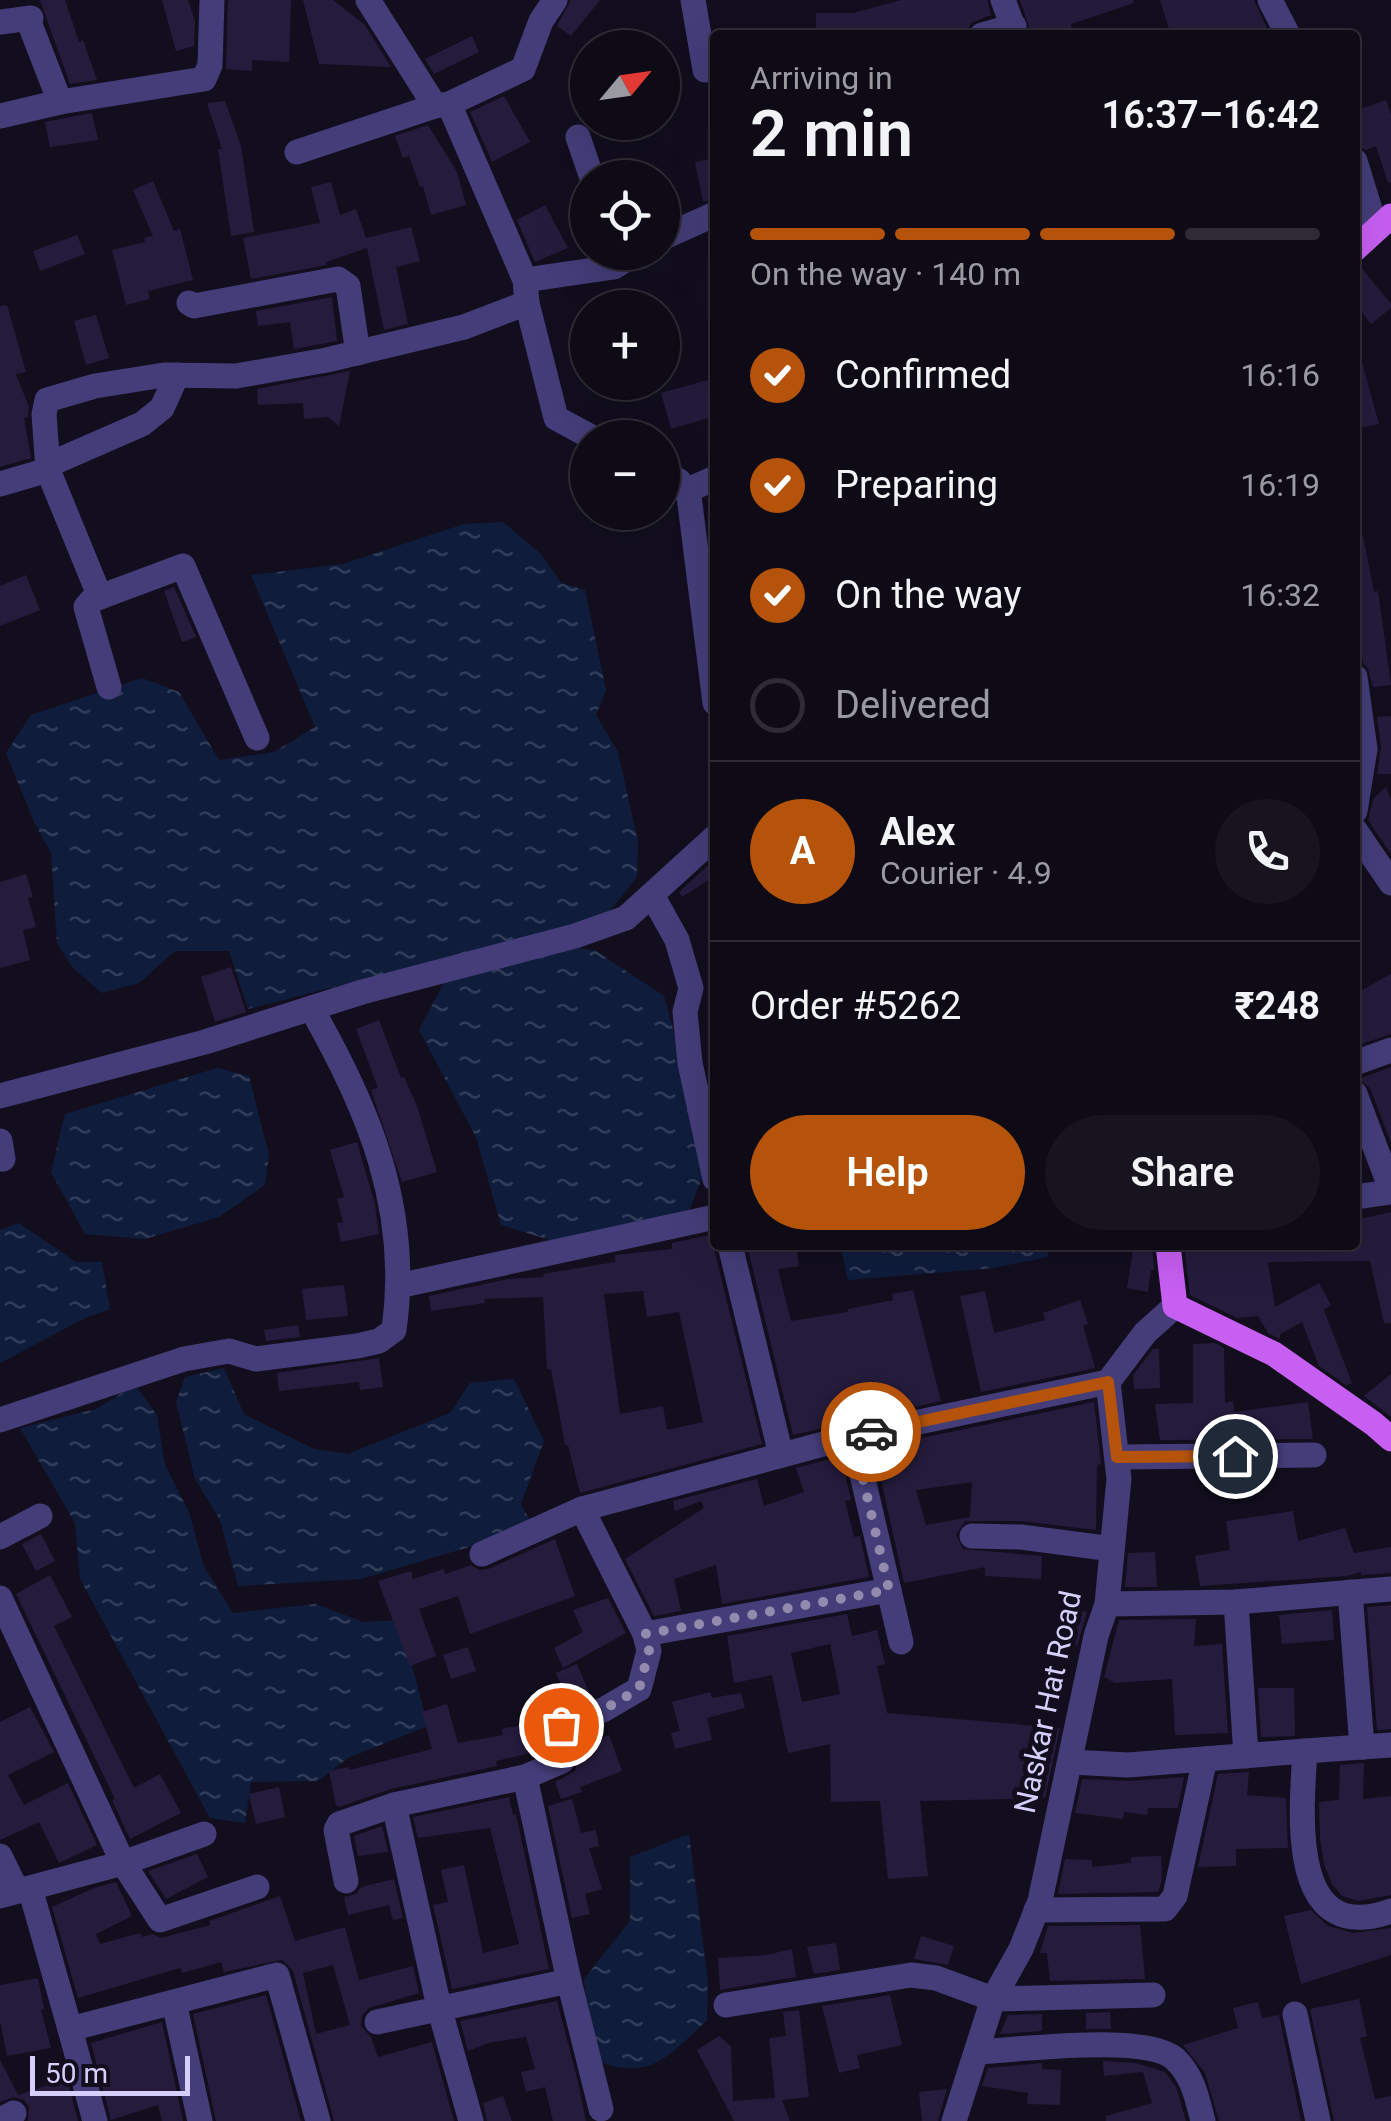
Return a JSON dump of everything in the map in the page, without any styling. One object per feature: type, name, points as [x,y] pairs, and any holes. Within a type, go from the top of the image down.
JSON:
[{"type":"main road","points":[[1360,244],[1384,222]]},
{"type":"main road","points":[[1169,1250],[1175,1306],[1274,1354],[1391,1440]]},
{"type":"street","points":[[0,116],[60,102],[204,79],[210,66],[212,0]]},
{"type":"street","points":[[368,0],[442,105],[526,291],[556,418],[570,426]]},
{"type":"street","points":[[297,152],[442,105],[523,69],[541,21],[556,0]]},
{"type":"street","points":[[692,0],[705,70]]},
{"type":"street","points":[[1003,0],[1015,30]]},
{"type":"street","points":[[1270,0],[1285,30]]},
{"type":"street","points":[[0,22],[31,18],[29,22],[60,102]]},
{"type":"street","points":[[1360,172],[1384,222]]},
{"type":"street","points":[[680,230],[710,216]]},
{"type":"street","points":[[100,597],[48,468],[44,414],[47,400],[95,386],[177,374],[236,376],[358,353],[464,327],[558,277],[597,270]]},
{"type":"street","points":[[189,303],[194,306],[338,279],[348,286],[351,295],[358,353]]},
{"type":"street","points":[[0,484],[48,468],[142,424],[162,408],[177,374]]},
{"type":"street","points":[[686,491],[710,480]]},
{"type":"street","points":[[680,482],[686,491],[710,666]]},
{"type":"street","points":[[108,687],[86,607],[92,600],[183,566],[257,738]]},
{"type":"street","points":[[1360,717],[1364,749],[1360,777]]},
{"type":"street","points":[[1360,837],[1391,883]]},
{"type":"street","points":[[0,1096],[204,1042],[626,918],[710,842]]},
{"type":"street","points":[[652,894],[677,940],[691,988],[685,1012],[690,1063],[710,1157]]},
{"type":"street","points":[[0,1420],[184,1360],[229,1351],[256,1359],[379,1341],[394,1330],[398,1286],[386,1172],[348,1072],[311,1008]]},
{"type":"street","points":[[1360,1062],[1391,1050]]},
{"type":"street","points":[[1360,1107],[1391,1191],[1360,1196]]},
{"type":"street","points":[[0,1141],[0,1159]]},
{"type":"street","points":[[398,1286],[710,1218]]},
{"type":"street","points":[[731,1250],[781,1455]]},
{"type":"street","points":[[482,1554],[582,1508],[853,1436],[1108,1382],[1145,1332],[1175,1306]]},
{"type":"street","name":"Naskar Hat Road","points":[[954,2121],[993,1999],[1022,1950],[1036,1910],[1096,1636],[1107,1604],[1119,1479],[1108,1382]]},
{"type":"street","points":[[853,1436],[901,1642]]},
{"type":"street","points":[[1117,1457],[1314,1455]]},
{"type":"street","points":[[346,1881],[336,1830],[339,1824],[394,1805],[525,1777],[562,1760],[565,1747],[561,1725],[603,1710],[639,1689],[649,1651],[645,1634],[582,1508]]},
{"type":"street","points":[[0,1537],[40,1516]]},
{"type":"street","points":[[972,1536],[1021,1536],[1105,1548],[1112,1544]]},
{"type":"street","points":[[1107,1604],[1236,1602],[1391,1589]]},
{"type":"street","points":[[645,1634],[889,1590]]},
{"type":"street","points":[[1350,1592],[1362,1747]]},
{"type":"street","points":[[0,1598],[124,1864],[160,1920],[257,1888]]},
{"type":"street","points":[[1236,1602],[1246,1756]]},
{"type":"street","points":[[1071,1762],[1128,1765],[1391,1745]]},
{"type":"street","points":[[1304,1751],[1302,1835],[1314,1890],[1324,1906],[1346,1917],[1379,1915],[1391,1910]]},
{"type":"street","points":[[1036,1910],[1165,1909],[1175,1896],[1206,1759]]},
{"type":"street","points":[[525,1777],[569,1981],[602,2109]]},
{"type":"street","points":[[394,1805],[471,2121]]},
{"type":"street","points":[[16,1892],[124,1864],[204,1834]]},
{"type":"street","points":[[0,1856],[70,2029],[95,2121]]},
{"type":"street","points":[[70,2029],[277,1974],[318,2121]]},
{"type":"street","points":[[726,2005],[911,1975],[936,1978],[993,1999],[1152,1995]]},
{"type":"street","points":[[377,2022],[569,1981]]},
{"type":"street","points":[[174,2002],[200,2121]]},
{"type":"street","points":[[1295,2014],[1318,2121]]},
{"type":"street","points":[[977,2052],[1133,2044],[1166,2052],[1194,2082],[1203,2121]]},
{"type":"water","points":[[503,522],[541,554],[561,583],[585,590],[606,690],[596,715],[618,752],[638,842],[637,877],[605,917],[248,1009],[229,951],[175,951],[139,983],[102,993],[72,967],[57,943],[51,853],[6,753],[31,715],[142,678],[179,692],[219,760],[274,752],[315,727],[251,575],[343,564],[464,524]]},
{"type":"water","points":[[568,946],[596,951],[664,996],[709,1160],[688,1214],[560,1243],[501,1225],[476,1137],[419,1030],[449,973]]},
{"type":"water","points":[[217,1068],[249,1076],[269,1155],[265,1185],[219,1217],[145,1239],[85,1234],[51,1172],[65,1114]]},
{"type":"water","points":[[19,1223],[76,1262],[102,1262],[110,1309],[0,1363],[0,1230]]},
{"type":"water","points":[[841,1250],[1047,1250],[1048,1257],[994,1268],[848,1280]]},
{"type":"water","points":[[224,1368],[244,1414],[314,1449],[348,1454],[450,1413],[470,1383],[514,1379],[544,1441],[521,1504],[534,1528],[361,1579],[238,1586],[220,1520],[195,1479],[176,1402],[185,1377]]},
{"type":"water","points":[[135,1385],[157,1415],[165,1465],[189,1512],[204,1567],[233,1613],[316,1604],[363,1622],[400,1620],[428,1726],[348,1758],[318,1781],[251,1782],[245,1823],[210,1818],[80,1579],[75,1523],[20,1428],[96,1409]]},
{"type":"water","points":[[689,1834],[708,1983],[707,2020],[670,2053],[646,2066],[617,2067],[598,2061],[588,2023],[584,1979],[630,1921],[630,1857]]},
{"type":"building","points":[[40,0],[65,0],[97,80],[70,84]]},
{"type":"building","points":[[162,0],[188,0],[195,21],[194,46],[176,51]]},
{"type":"building","points":[[228,0],[291,0],[289,62],[252,60],[252,71],[226,69]]},
{"type":"building","points":[[303,0],[333,0],[365,25],[391,67],[319,64]]},
{"type":"building","points":[[571,0],[600,0],[576,30],[570,30],[570,35],[557,26]]},
{"type":"building","points":[[901,0],[987,0],[991,15],[971,23],[968,30],[816,30],[816,13],[853,13]]},
{"type":"building","points":[[1020,0],[1134,3],[1071,24],[1072,30],[1030,30]]},
{"type":"building","points":[[1160,0],[1254,0],[1268,30],[1169,30]]},
{"type":"building","points":[[472,36],[479,52],[434,74],[425,59]]},
{"type":"building","points":[[504,96],[530,142],[492,162],[470,112]]},
{"type":"building","points":[[1386,100],[1391,115],[1391,182],[1388,183],[1376,146],[1366,150],[1360,147],[1360,109]]},
{"type":"building","points":[[225,101],[241,146],[254,232],[231,236],[218,149],[222,149],[207,103]]},
{"type":"building","points":[[92,113],[98,140],[50,147],[45,122]]},
{"type":"building","points":[[428,125],[457,172],[466,205],[431,215],[423,186],[420,187],[409,156],[403,158],[395,136]]},
{"type":"building","points":[[710,159],[710,200],[703,202],[695,162]]},
{"type":"building","points":[[153,181],[174,231],[180,229],[193,280],[148,291],[150,299],[126,305],[112,250],[145,242],[144,238],[153,236],[133,190]]},
{"type":"building","points":[[331,182],[340,215],[356,209],[366,238],[411,227],[420,261],[396,267],[408,324],[384,330],[367,248],[326,262],[327,265],[251,279],[243,238],[320,223],[311,187]]},
{"type":"building","points":[[545,205],[568,248],[535,262],[517,220]]},
{"type":"building","points":[[77,235],[85,254],[40,271],[33,251]]},
{"type":"building","points":[[1360,266],[1391,304],[1371,324],[1360,310]]},
{"type":"building","points":[[332,297],[337,341],[294,349],[290,322],[258,326],[256,311]]},
{"type":"building","points":[[7,305],[26,372],[16,374],[29,407],[28,417],[24,418],[31,458],[0,467],[0,306]]},
{"type":"building","points":[[96,315],[109,358],[86,365],[74,321]]},
{"type":"building","points":[[1360,355],[1379,424],[1360,428]]},
{"type":"building","points":[[350,371],[339,426],[328,417],[304,419],[303,403],[258,405],[257,389]]},
{"type":"building","points":[[710,379],[710,417],[680,426],[680,420],[668,420],[663,400],[680,400],[680,388]]},
{"type":"building","points":[[1363,536],[1374,592],[1378,591],[1391,685],[1373,687],[1363,663]]},
{"type":"building","points":[[26,575],[40,610],[0,626],[0,586]]},
{"type":"building","points":[[174,587],[196,637],[182,642],[164,591]]},
{"type":"building","points":[[1391,716],[1391,774],[1377,774],[1381,747],[1377,717]]},
{"type":"building","points":[[1386,787],[1391,800],[1391,854],[1368,820],[1374,798]]},
{"type":"building","points":[[710,864],[710,879],[682,897],[679,892]]},
{"type":"building","points":[[26,874],[36,927],[23,930],[30,960],[0,968],[0,882]]},
{"type":"building","points":[[231,967],[246,1012],[215,1022],[201,977]]},
{"type":"building","points":[[1391,974],[1391,1034],[1360,1044],[1360,991]]},
{"type":"building","points":[[379,1020],[401,1078],[404,1077],[417,1106],[437,1172],[402,1182],[371,1090],[378,1088],[356,1029]]},
{"type":"building","points":[[1391,1067],[1391,1143],[1370,1088],[1360,1079]]},
{"type":"building","points":[[357,1142],[379,1234],[341,1242],[337,1223],[343,1222],[337,1199],[344,1197],[330,1150]]},
{"type":"building","points":[[1391,1212],[1391,1323],[1384,1323],[1370,1261],[1268,1262],[1275,1307],[1319,1283],[1331,1305],[1324,1310],[1352,1383],[1346,1385],[1319,1366],[1302,1322],[1280,1334],[1280,1339],[1268,1333],[1258,1316],[1237,1318],[1190,1295],[1185,1250],[1360,1250],[1360,1219]]},
{"type":"building","points":[[710,1235],[710,1250],[714,1250],[762,1444],[580,1493],[565,1445],[551,1369],[547,1369],[543,1297],[484,1299],[485,1303],[431,1311],[429,1296],[615,1262],[615,1255],[672,1249],[672,1243]],"holes":[[[643,1291],[647,1317],[679,1312],[703,1422],[667,1430],[663,1406],[620,1414],[604,1294]]]},
{"type":"building","points":[[748,1250],[797,1250],[799,1266],[778,1269],[791,1321],[848,1312],[893,1300],[892,1294],[913,1290],[941,1401],[793,1435]]},
{"type":"building","points":[[1133,1250],[1152,1250],[1154,1270],[1148,1292],[1127,1288]]},
{"type":"building","points":[[344,1285],[348,1316],[306,1320],[302,1289]]},
{"type":"building","points":[[985,1291],[994,1333],[1045,1320],[1043,1313],[1080,1300],[1095,1368],[981,1392],[960,1296]]},
{"type":"building","points":[[298,1325],[300,1337],[266,1341],[264,1330]]},
{"type":"building","points":[[1215,1343],[1224,1348],[1225,1403],[1233,1401],[1234,1412],[1308,1402],[1313,1439],[1160,1440],[1155,1404],[1193,1403],[1193,1344]]},
{"type":"building","points":[[1153,1349],[1159,1349],[1160,1388],[1134,1389],[1133,1375]]},
{"type":"building","points":[[379,1358],[383,1387],[360,1390],[359,1382],[279,1391],[277,1373]]},
{"type":"building","points":[[1391,1374],[1391,1417],[1364,1396]]},
{"type":"building","points":[[1094,1402],[1101,1464],[1097,1465],[1096,1530],[1021,1521],[965,1521],[956,1535],[963,1549],[1042,1556],[1041,1579],[985,1576],[985,1567],[904,1583],[874,1448]],"holes":[[[972,1482],[970,1517],[926,1525],[916,1490]]]},
{"type":"building","points":[[841,1456],[851,1500],[845,1501],[854,1537],[860,1536],[869,1577],[722,1604],[716,1565],[674,1579],[681,1611],[654,1616],[625,1559],[704,1508],[701,1501],[675,1511],[673,1501],[757,1479],[764,1506],[804,1492],[796,1468]]},
{"type":"building","points":[[1293,1511],[1298,1541],[1345,1528],[1354,1553],[1391,1547],[1391,1573],[1361,1572],[1200,1586],[1195,1556],[1230,1550],[1226,1521]]},
{"type":"building","points":[[41,1534],[55,1561],[36,1571],[22,1544]]},
{"type":"building","points":[[555,1539],[575,1596],[470,1634],[458,1596],[419,1609],[436,1656],[410,1666],[378,1581],[411,1571],[413,1579],[471,1565],[479,1570],[488,1569]]},
{"type":"building","points":[[1155,1552],[1157,1587],[1125,1587],[1128,1553]]},
{"type":"building","points":[[50,1575],[72,1617],[54,1626],[134,1788],[160,1774],[181,1813],[130,1839],[112,1800],[115,1799],[16,1594]]},
{"type":"building","points":[[608,1598],[626,1633],[563,1668],[554,1648],[583,1632],[573,1610]]},
{"type":"building","points":[[1391,1605],[1391,1729],[1377,1730],[1367,1607]]},
{"type":"building","points":[[1063,1607],[1087,1612],[1077,1646],[1055,1642]]},
{"type":"building","points":[[1332,1610],[1334,1640],[1282,1644],[1279,1615]]},
{"type":"building","points":[[847,1614],[852,1636],[877,1630],[885,1664],[877,1666],[887,1713],[1060,1728],[1045,1798],[920,1801],[928,1876],[888,1879],[880,1801],[831,1802],[830,1744],[788,1753],[772,1675],[734,1683],[727,1636]],"holes":[[[830,1644],[840,1694],[802,1702],[791,1653]]]},
{"type":"building","points":[[1196,1619],[1194,1646],[1222,1644],[1228,1733],[1175,1735],[1172,1679],[1115,1683],[1104,1677],[1119,1620]]},
{"type":"building","points":[[468,1647],[476,1671],[451,1679],[443,1655]]},
{"type":"building","points":[[577,1664],[591,1697],[569,1705],[556,1673]]},
{"type":"building","points":[[1258,1688],[1294,1688],[1295,1736],[1261,1737]]},
{"type":"building","points":[[710,1692],[712,1698],[741,1693],[745,1708],[707,1718],[712,1740],[675,1749],[671,1733],[680,1731],[672,1702]]},
{"type":"building","points":[[447,1704],[458,1743],[503,1735],[502,1729],[546,1720],[548,1749],[496,1761],[497,1766],[336,1805],[329,1771],[349,1770],[432,1749],[422,1712]]},
{"type":"building","points":[[30,1707],[54,1752],[8,1775],[24,1805],[68,1783],[97,1845],[59,1863],[39,1822],[0,1840],[0,1722]]},
{"type":"building","points":[[583,1734],[587,1743],[609,1735],[622,1771],[561,1799],[555,1782],[575,1771],[581,1750],[579,1736]]},
{"type":"building","points":[[1364,1763],[1363,1799],[1391,1796],[1391,1895],[1358,1901],[1342,1896],[1324,1864],[1319,1802],[1339,1800],[1340,1765]]},
{"type":"building","points":[[1249,1772],[1247,1795],[1286,1798],[1288,1848],[1236,1849],[1236,1866],[1198,1867],[1218,1774]]},
{"type":"building","points":[[1184,1777],[1178,1808],[1148,1808],[1147,1815],[1124,1812],[1123,1819],[1075,1813],[1082,1779]]},
{"type":"building","points":[[279,1787],[285,1817],[256,1824],[249,1794]]},
{"type":"building","points":[[509,1797],[549,1969],[452,1989],[433,1905],[448,1902],[441,1870],[464,1865],[483,1953],[519,1944],[490,1828],[418,1838],[413,1817]]},
{"type":"building","points":[[572,1799],[581,1833],[596,1830],[599,1846],[589,1848],[602,1889],[585,1894],[590,1914],[572,1918],[548,1806]]},
{"type":"building","points":[[382,1826],[388,1852],[358,1856],[354,1836]]},
{"type":"building","points":[[197,1854],[208,1877],[166,1899],[148,1871]]},
{"type":"building","points":[[1161,1856],[1158,1892],[1058,1894],[1065,1859],[1092,1860],[1092,1867],[1131,1863],[1131,1857]]},
{"type":"building","points":[[394,1879],[403,1918],[393,1920],[389,1905],[348,1915],[344,1897],[356,1894],[361,1887]]},
{"type":"building","points":[[116,1882],[132,1916],[96,1934],[100,1944],[140,1933],[142,1937],[152,1934],[161,1938],[210,1925],[209,1921],[280,1896],[295,1941],[345,1927],[359,1980],[413,1966],[419,1993],[369,2008],[362,2016],[361,2026],[371,2037],[378,2057],[432,2042],[454,2121],[334,2121],[293,1971],[282,1960],[224,1972],[221,1962],[182,1973],[180,1968],[78,1998],[52,1907]],"holes":[[[333,1965],[350,2025],[316,2034],[303,1973]]]},
{"type":"building","points":[[1311,1910],[1328,1926],[1353,1933],[1391,1928],[1391,1955],[1301,1984],[1284,1916]]},
{"type":"building","points":[[1140,1925],[1145,1979],[1050,1981],[1047,1953],[1040,1953],[1048,1926]]},
{"type":"building","points":[[921,1936],[954,1946],[948,1965],[914,1959]]},
{"type":"building","points":[[836,1943],[840,1970],[814,1974],[807,1947]]},
{"type":"building","points":[[792,1949],[796,1977],[720,1990],[718,1958]]},
{"type":"building","points":[[38,1978],[51,2048],[7,2056],[0,2021],[0,1985]]},
{"type":"building","points":[[266,1995],[301,2121],[216,2121],[193,2014]]},
{"type":"building","points":[[890,1995],[902,2045],[857,2055],[860,2068],[839,2073],[822,2006]]},
{"type":"building","points":[[1359,1999],[1367,2036],[1360,2038],[1375,2099],[1391,2096],[1391,2121],[1334,2121],[1310,2009]]},
{"type":"building","points":[[557,2001],[586,2121],[553,2121],[545,2087],[526,2092],[521,2072],[535,2069],[526,2037],[488,2043],[468,2051],[460,2021]]},
{"type":"building","points":[[1258,2002],[1262,2018],[1279,2015],[1301,2121],[1219,2121],[1205,2073],[1183,2045],[1238,2028],[1233,2008]]},
{"type":"building","points":[[799,2010],[809,2097],[782,2100],[790,2121],[734,2121],[697,2050],[719,2036],[731,2046],[733,2101],[775,2098],[769,2038],[786,2036],[783,2012]]},
{"type":"building","points":[[1110,2012],[1111,2029],[1086,2029],[1086,2013]]},
{"type":"building","points":[[1042,2014],[1042,2031],[1000,2034],[1008,2015]]},
{"type":"building","points":[[162,2022],[183,2121],[162,2121],[158,2105],[111,2120],[91,2043]]},
{"type":"building","points":[[0,2060],[18,2095],[67,2079],[78,2121],[28,2121],[29,2107],[24,2100],[14,2097],[0,2102]]},
{"type":"building","points":[[1103,2061],[1136,2063],[1165,2072],[1176,2087],[1186,2121],[1106,2121],[1106,2116],[1152,2103],[1143,2072],[1104,2076]]},
{"type":"building","points":[[1042,2063],[1042,2069],[1061,2070],[1060,2105],[1027,2104],[1028,2093],[982,2086],[988,2068]]},
{"type":"building","points":[[947,2089],[938,2121],[922,2121],[919,2092]]},
{"type":"building","points":[[503,2096],[512,2121],[487,2121],[483,2103]]},
{"type":"way so far","points":[[561,1725],[603,1710],[639,1689],[649,1651],[645,1634],[889,1590],[853,1436],[871,1432]]},
{"type":"route","points":[[871,1432],[1108,1382],[1117,1457],[1235,1456]]}]
